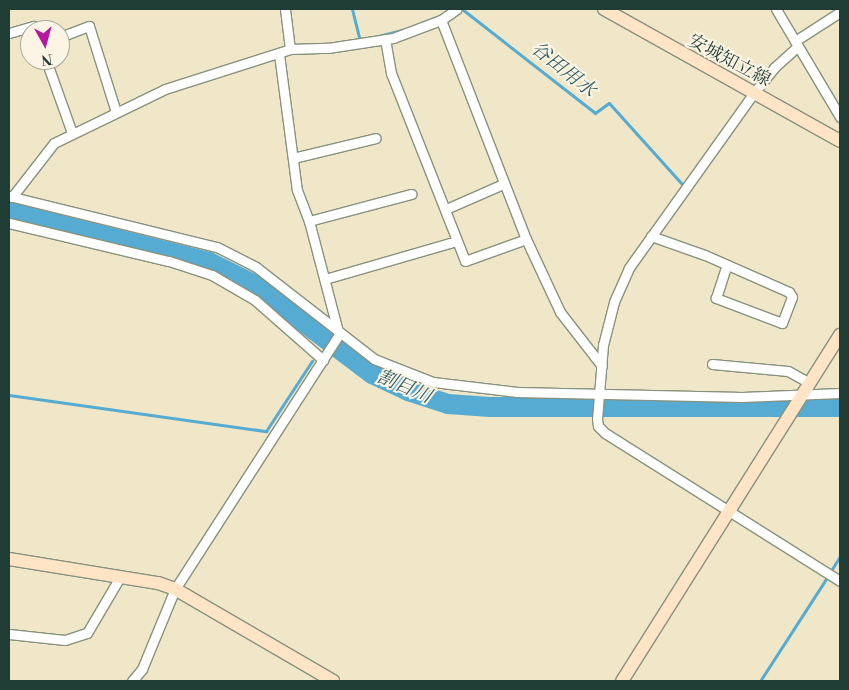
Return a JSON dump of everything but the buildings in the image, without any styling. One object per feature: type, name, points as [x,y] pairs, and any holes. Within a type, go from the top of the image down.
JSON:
[{"type":"street","points":[[285,9],[290,50]]},
{"type":"street","points":[[457,9],[441,20],[385,39],[328,48],[290,50],[165,90],[54,143],[10,196],[217,247],[256,267],[339,335],[374,359],[433,382],[490,390],[598,395],[742,397],[808,388],[840,393]]},
{"type":"street","name":"安城知立線","points":[[604,9],[840,141]]},
{"type":"street","points":[[776,9],[840,117]]},
{"type":"street","points":[[840,12],[796,44],[774,68],[753,94],[629,268],[614,302],[603,345],[597,419],[598,426],[605,433],[840,581]]},
{"type":"street","points":[[441,20],[455,51],[503,184],[526,239],[560,312],[602,366]]},
{"type":"street","points":[[70,33],[89,26],[116,112]]},
{"type":"street","points":[[385,39],[391,73],[465,261],[526,239]]},
{"type":"street","points":[[132,681],[142,669],[175,589],[339,335],[309,221],[297,190],[279,54]]},
{"type":"street","points":[[50,70],[72,133]]},
{"type":"street","points":[[293,158],[376,138]]},
{"type":"street","points":[[446,209],[503,184]]},
{"type":"street","points":[[309,221],[411,194]]},
{"type":"street","points":[[9,223],[169,261],[212,275],[255,300],[323,360]]},
{"type":"street","points":[[651,236],[727,265],[789,292],[792,297],[782,322],[716,298],[727,265]]},
{"type":"street","points":[[325,279],[457,241]]},
{"type":"street","points":[[622,681],[731,512],[840,335]]},
{"type":"street","points":[[712,364],[788,371],[808,388]]},
{"type":"street","points":[[9,559],[158,583],[175,589],[333,681]]},
{"type":"street","points":[[9,634],[65,640],[87,633],[120,578]]},
{"type":"waterway","name":"谷田用水","points":[[352,9],[360,40]]},
{"type":"waterway","name":"谷田用水","points":[[462,9],[595,113],[609,103],[681,183]]},
{"type":"waterway","name":"谷田用水","points":[[421,23],[444,14]]},
{"type":"waterway","name":"谷田用水","points":[[378,36],[406,29]]},
{"type":"waterway","name":"割目川","points":[[9,212],[209,262],[253,284],[372,374],[408,391],[448,404],[490,407],[840,407]]},
{"type":"waterway","points":[[323,345],[325,341]]},
{"type":"waterway","points":[[9,395],[266,431],[312,361]]},
{"type":"waterway","points":[[832,569],[840,556]]},
{"type":"waterway","points":[[760,681],[826,579]]}]
